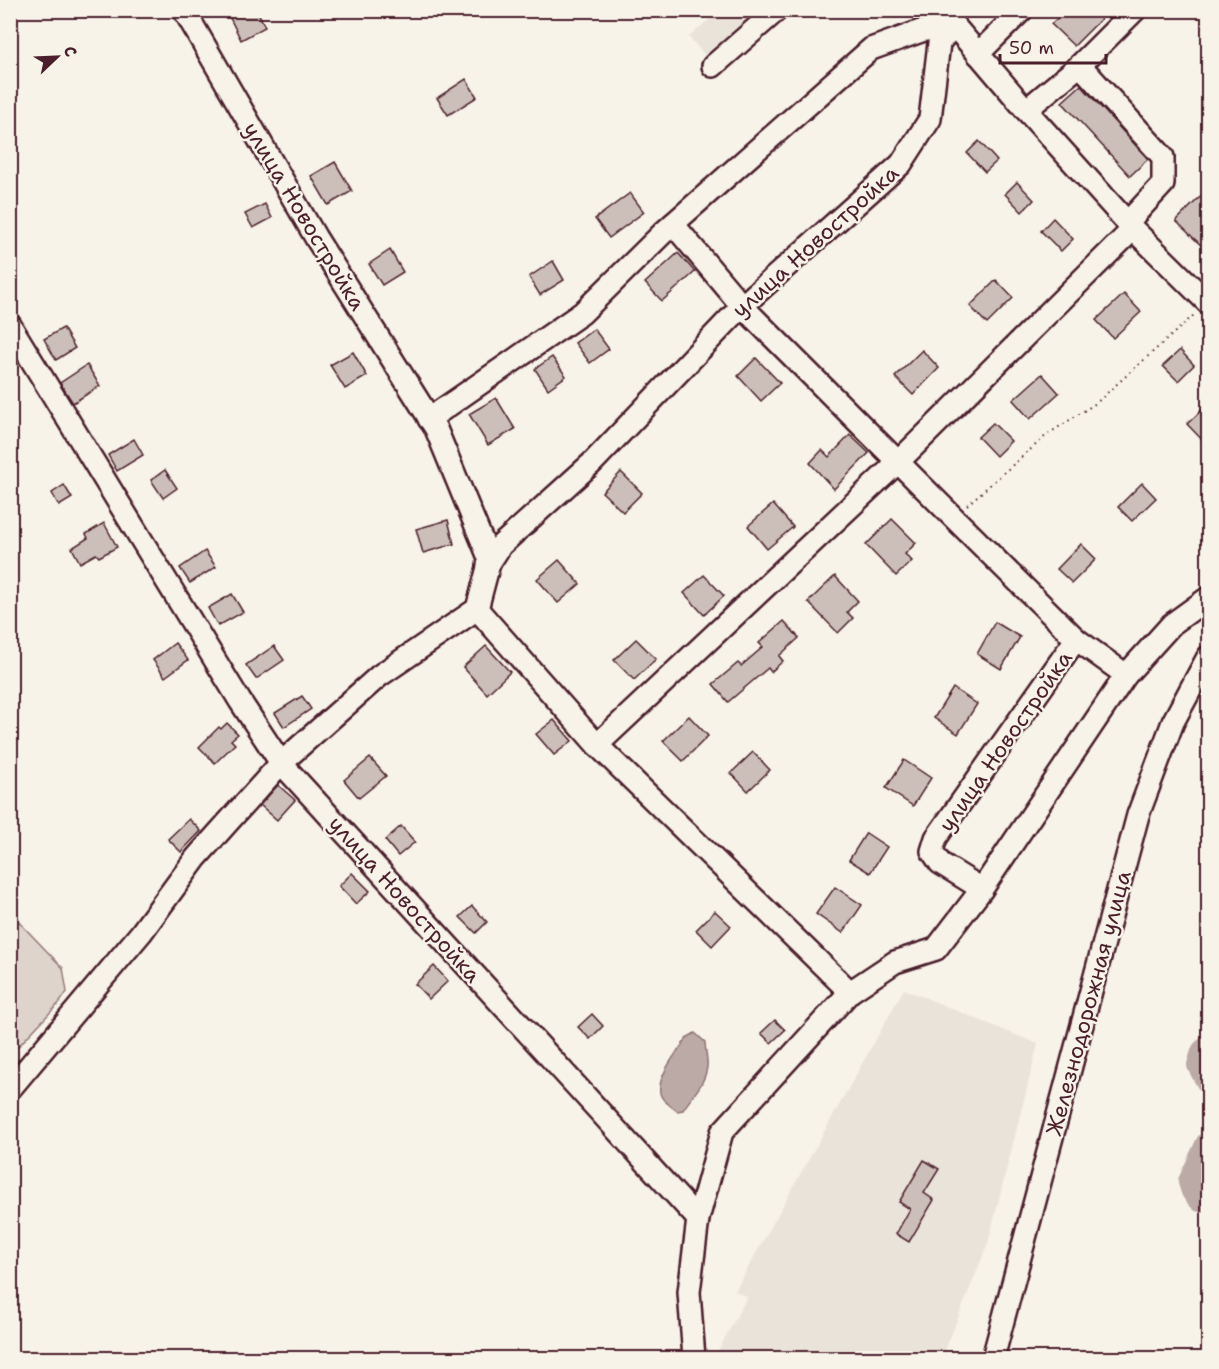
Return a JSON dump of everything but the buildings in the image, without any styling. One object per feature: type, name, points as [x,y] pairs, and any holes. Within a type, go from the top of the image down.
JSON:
[{"type":"street","name":"улица Новостройка","points":[[184,10],[316,238],[436,429],[490,560],[477,609]]},
{"type":"street","points":[[713,66],[777,10]]},
{"type":"street","points":[[978,54],[1022,10]]},
{"type":"street","points":[[1026,110],[1080,64],[1135,10]]},
{"type":"street","name":"улица Новостройка","points":[[488,565],[501,545],[592,463],[742,306],[901,164],[930,119],[939,43],[947,18]]},
{"type":"street","points":[[429,418],[582,313],[673,224],[871,48],[921,31],[947,18],[1130,226],[1207,298]]},
{"type":"street","points":[[597,746],[898,462],[1130,226],[1163,184],[1163,157],[1080,64]]},
{"type":"street","points":[[673,224],[742,306],[953,517],[1076,639],[1126,675]]},
{"type":"street","name":"улица Новостройка","points":[[10,325],[228,681],[281,763],[698,1219]]},
{"type":"street","points":[[694,1359],[689,1292],[698,1219],[722,1132],[850,992],[895,962],[936,950],[982,889],[1126,675],[1172,624],[1209,598]]},
{"type":"street","points":[[10,1089],[141,933],[196,858],[281,763],[379,676],[477,609],[597,746],[850,992]]},
{"type":"street","name":"улица Новостройка","points":[[982,889],[940,862],[932,851],[936,838],[1076,639]]},
{"type":"street","name":"Железнодорожная улица","points":[[993,1359],[1138,815],[1173,722],[1209,657]]},
{"type":"path","points":[[953,517],[1048,434],[1096,403],[1207,298]]},
{"type":"shaded area","points":[[719,11],[764,11],[708,59],[689,37]]},
{"type":"shaded area","points":[[11,903],[19,922],[63,968],[67,992],[11,1054]]},
{"type":"shaded area","points":[[904,989],[1038,1044],[988,1243],[942,1358],[714,1358],[747,1297],[735,1291]]},
{"type":"shaded area","points":[[695,1033],[705,1042],[706,1073],[683,1110],[677,1111],[663,1099],[660,1085],[673,1058],[688,1037]]},
{"type":"waterway","points":[[1208,1049],[1204,1052],[1200,1065],[1208,1080]]},
{"type":"waterway","points":[[1208,1145],[1191,1182],[1194,1191],[1201,1199],[1208,1197]]}]
